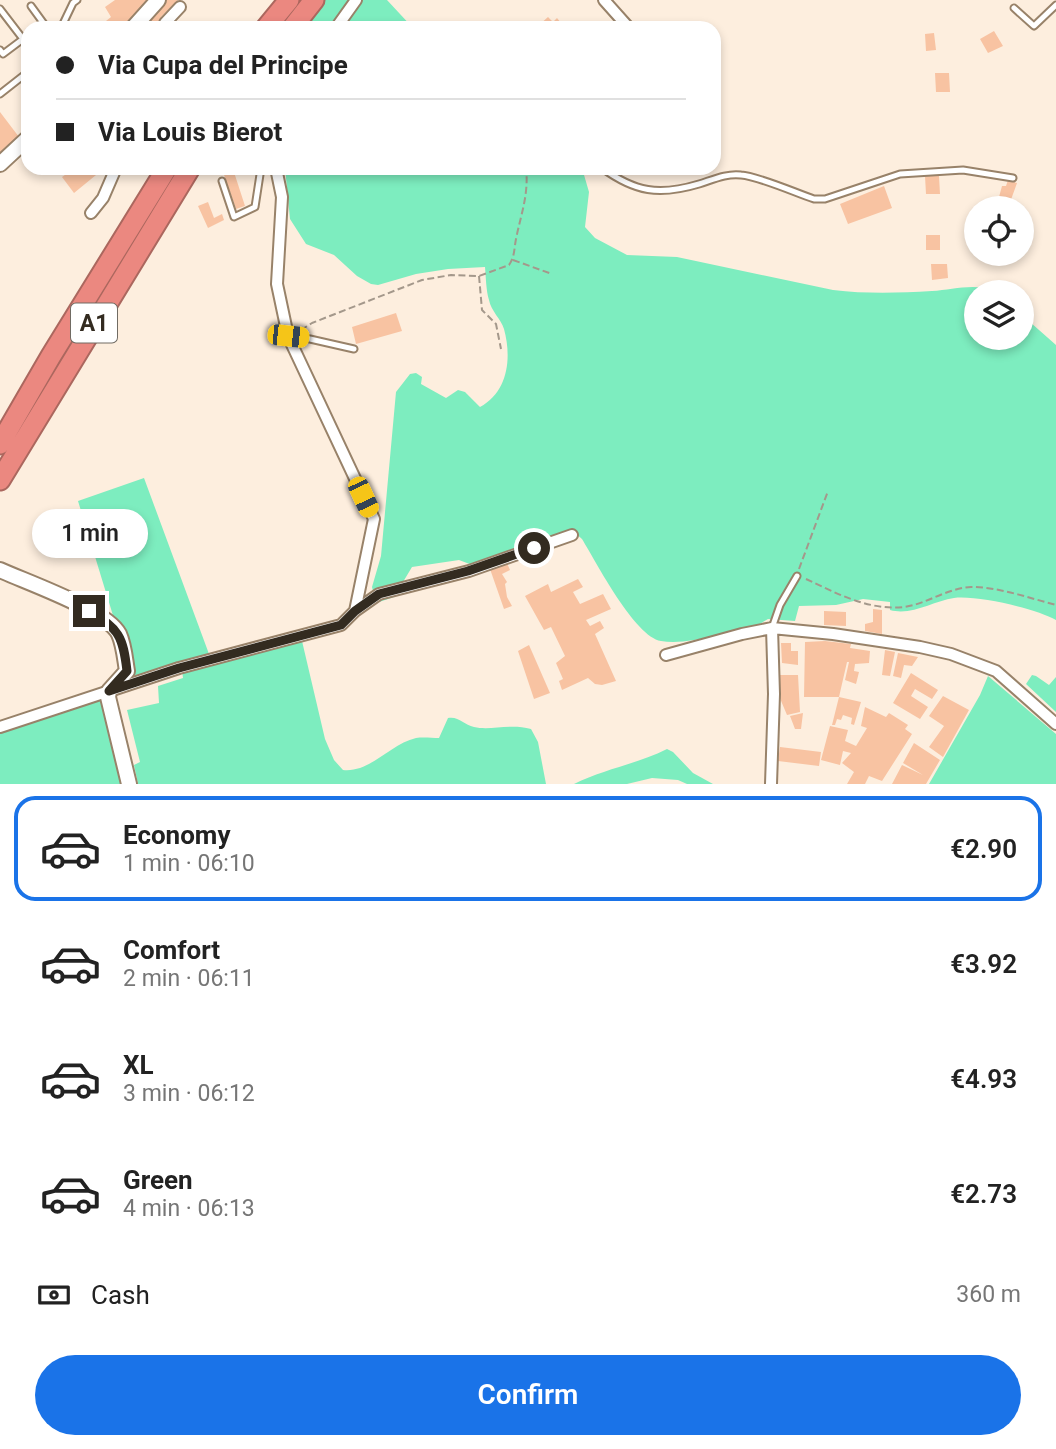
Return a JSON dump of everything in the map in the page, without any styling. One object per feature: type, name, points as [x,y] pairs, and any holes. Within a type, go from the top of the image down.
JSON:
[{"type":"highway","points":[[272,21],[289,0]]},
{"type":"highway","points":[[298,21],[314,0]]},
{"type":"highway","name":"A1","points":[[1,442],[163,175]]},
{"type":"highway","name":"A1","points":[[0,480],[186,175]]},
{"type":"street","points":[[139,21],[158,0]]},
{"type":"street","points":[[341,21],[356,0]]},
{"type":"street","points":[[604,0],[622,21]]},
{"type":"street","points":[[167,21],[180,7]]},
{"type":"street","points":[[0,164],[21,144]]},
{"type":"street","points":[[91,213],[103,198],[113,175]]},
{"type":"street","points":[[277,175],[282,197],[277,284],[288,336],[374,519],[355,611]]},
{"type":"street","points":[[0,727],[179,668],[341,625],[379,594],[468,571],[572,535]]},
{"type":"street","points":[[0,570],[57,594],[112,625],[118,633],[127,671],[109,691],[108,697],[129,784]]},
{"type":"street","points":[[666,655],[772,628],[920,647],[975,662],[996,671],[1056,724]]},
{"type":"street","points":[[771,784],[774,694],[772,628]]},
{"type":"lane","points":[[64,21],[68,11],[78,0]]},
{"type":"lane","points":[[1014,8],[1034,26],[1056,5]]},
{"type":"lane","points":[[31,6],[42,21]]},
{"type":"lane","points":[[0,9],[21,36]]},
{"type":"lane","points":[[1,54],[21,40]]},
{"type":"lane","points":[[0,94],[21,78]]},
{"type":"lane","points":[[611,175],[619,181],[644,190],[667,192],[717,178],[742,175],[814,199],[825,199],[900,174],[963,170],[1013,178]]},
{"type":"lane","points":[[222,181],[234,217],[255,206],[260,175]]},
{"type":"lane","points":[[288,336],[354,349]]},
{"type":"lane","points":[[772,628],[780,605],[797,576]]},
{"type":"path","points":[[288,336],[312,323],[422,280],[451,275],[479,276],[509,265],[528,187],[527,175]]},
{"type":"path","points":[[512,260],[552,274]]},
{"type":"path","points":[[479,276],[482,310],[496,324],[501,349]]},
{"type":"path","points":[[828,491],[797,576],[848,598],[875,606],[904,607],[968,587],[985,588],[1056,605]]},
{"type":"green space","points":[[325,0],[387,0],[406,21],[307,21]]},
{"type":"green space","points":[[286,175],[584,175],[589,192],[585,227],[595,238],[627,255],[677,257],[833,290],[870,293],[964,288],[964,350],[1034,350],[1034,326],[1056,345],[1056,620],[1021,607],[977,599],[954,598],[914,610],[898,611],[890,610],[890,602],[863,599],[836,605],[799,606],[795,621],[768,619],[758,625],[709,637],[661,641],[640,627],[628,613],[582,539],[572,530],[485,561],[488,571],[459,560],[412,567],[394,597],[376,603],[372,587],[381,556],[396,392],[410,374],[416,373],[422,377],[421,384],[446,398],[458,390],[465,392],[480,407],[497,393],[502,383],[507,362],[506,340],[503,325],[490,304],[485,267],[416,274],[378,285],[357,276],[334,255],[306,244],[290,219]]},
{"type":"green space","points":[[144,478],[209,654],[138,677],[133,676],[131,657],[115,622],[78,501]]},
{"type":"green space","points":[[302,641],[325,739],[334,760],[343,770],[362,767],[416,738],[439,738],[448,718],[452,718],[480,728],[531,729],[538,742],[546,784],[138,784],[134,765],[140,762],[127,710],[159,703],[158,686],[183,678],[182,670]]},
{"type":"green space","points":[[1032,675],[1049,685],[1056,677],[1056,712],[1026,684]]},
{"type":"green space","points":[[988,676],[1056,734],[1056,784],[929,784]]},
{"type":"green space","points":[[101,697],[123,784],[0,784],[0,730]]},
{"type":"green space","points":[[667,749],[693,773],[713,784],[687,784],[678,780],[652,778],[627,784],[574,784],[644,759]]},
{"type":"building","points":[[115,0],[152,0],[132,21],[106,21],[111,17],[105,7]]},
{"type":"building","points":[[163,0],[178,0],[161,17],[161,21],[143,21]]},
{"type":"building","points":[[994,31],[1003,46],[988,53],[980,39]]},
{"type":"building","points":[[934,33],[936,50],[926,51],[925,34]]},
{"type":"building","points":[[935,73],[949,73],[950,92],[936,92]]},
{"type":"building","points":[[0,112],[19,137],[0,153]]},
{"type":"building","points":[[65,175],[96,175],[74,193],[62,177]]},
{"type":"building","points":[[224,175],[235,175],[245,206],[236,209]]},
{"type":"building","points":[[925,176],[939,176],[940,194],[926,194]]},
{"type":"building","points":[[1008,180],[1017,183],[1012,196],[999,196],[1002,186],[1006,186]]},
{"type":"building","points":[[884,186],[892,208],[848,224],[840,204]]},
{"type":"building","points":[[208,202],[214,218],[222,214],[224,220],[208,228],[198,206]]},
{"type":"building","points":[[926,235],[940,235],[940,250],[926,250]]},
{"type":"building","points":[[931,264],[947,264],[948,278],[932,280]]},
{"type":"building","points":[[396,313],[402,331],[356,344],[352,327]]},
{"type":"building","points":[[506,561],[510,570],[502,574],[507,582],[507,597],[512,606],[504,609],[490,569]]},
{"type":"building","points":[[578,579],[583,587],[573,592],[580,604],[603,594],[611,609],[586,620],[590,626],[600,621],[604,628],[595,634],[616,681],[602,685],[595,684],[588,678],[562,690],[559,681],[563,679],[556,663],[565,656],[551,627],[544,630],[525,596],[548,584],[551,592]]},
{"type":"building","points":[[873,609],[882,610],[882,634],[865,631],[865,624],[873,622]]},
{"type":"building","points":[[824,611],[846,612],[846,626],[824,625]]},
{"type":"building","points":[[805,642],[851,644],[850,648],[870,651],[869,663],[855,664],[854,671],[859,672],[856,684],[845,680],[847,662],[839,697],[804,697]]},
{"type":"building","points":[[781,643],[791,643],[791,651],[798,651],[798,665],[782,663]]},
{"type":"building","points":[[529,645],[550,693],[534,699],[518,651]]},
{"type":"building","points":[[885,650],[895,652],[890,676],[882,675]]},
{"type":"building","points":[[898,653],[918,657],[912,666],[904,665],[901,678],[893,676]]},
{"type":"building","points":[[911,673],[938,690],[932,699],[915,689],[911,696],[928,707],[920,719],[893,703]]},
{"type":"building","points":[[780,675],[798,675],[800,712],[787,715],[779,696]]},
{"type":"building","points":[[943,696],[969,710],[943,757],[929,747],[944,726],[929,716]]},
{"type":"building","points":[[839,697],[861,702],[854,725],[851,724],[852,718],[843,715],[841,720],[837,719],[835,725],[832,725]]},
{"type":"building","points":[[865,707],[886,717],[889,713],[908,725],[905,729],[912,734],[882,781],[869,776],[865,784],[847,784],[854,772],[842,763],[851,753],[843,751],[840,765],[821,760],[830,726],[848,730],[845,741],[856,746],[867,728],[861,726]]},
{"type":"building","points":[[803,713],[801,729],[795,729],[790,716]]},
{"type":"building","points":[[914,743],[940,760],[926,784],[892,784],[902,765],[923,775],[903,763]]},
{"type":"building","points":[[780,747],[821,752],[819,766],[778,761]]},
{"type":"route","points":[[89,611],[112,625],[118,633],[125,656],[127,671],[109,691],[179,668],[341,625],[379,594],[468,571],[534,548]]}]
